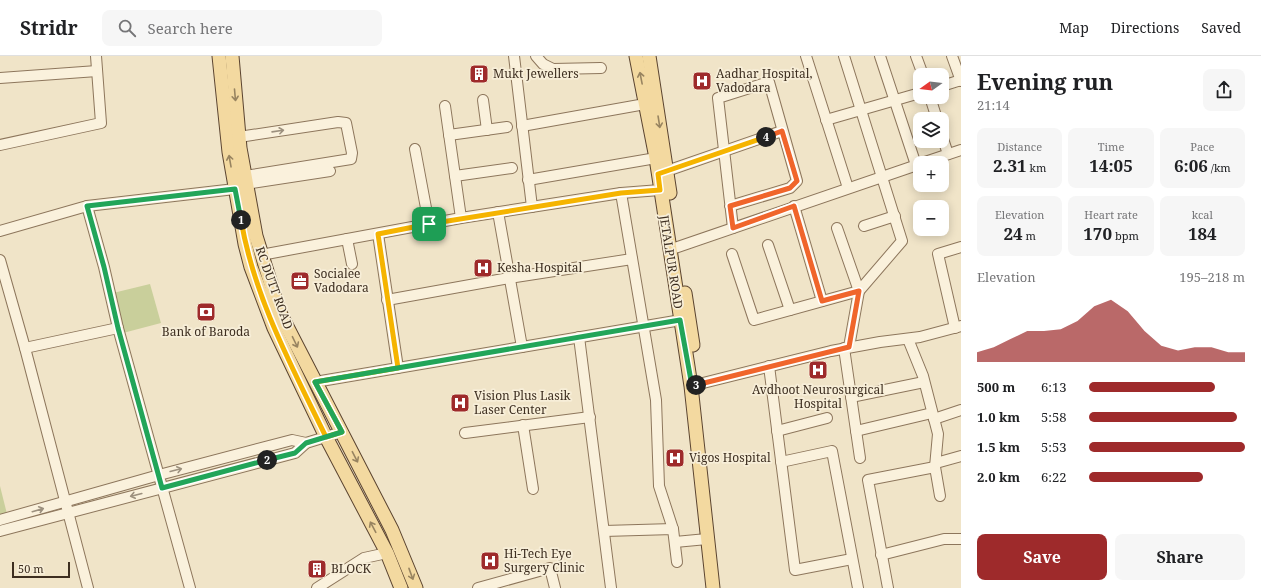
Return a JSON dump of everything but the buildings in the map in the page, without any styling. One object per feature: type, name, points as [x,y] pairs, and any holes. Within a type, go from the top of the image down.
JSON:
[{"type":"main road","name":"RC DUTT ROAD","points":[[219,56],[229,152],[242,183],[261,255],[280,313],[392,530],[416,588]]},
{"type":"main road","name":"RC DUTT ROAD","points":[[232,56],[248,256],[268,315],[326,437],[387,553],[401,588]]},
{"type":"main road","name":"JETALPUR ROAD","points":[[636,56],[656,158],[663,173],[660,190],[673,249]]},
{"type":"main road","name":"JETALPUR ROAD","points":[[649,56],[673,249],[695,385],[720,588]]},
{"type":"main road","name":"JETALPUR ROAD","points":[[695,385],[707,539],[713,588]]},
{"type":"street","points":[[0,145],[101,123],[96,56]]},
{"type":"street","points":[[514,56],[532,207]]},
{"type":"street","points":[[536,56],[544,64],[553,68],[601,68]]},
{"type":"street","points":[[806,56],[848,188]]},
{"type":"street","points":[[844,56],[883,176],[902,241],[859,291],[847,348],[851,397],[860,458]]},
{"type":"street","points":[[880,56],[916,156]]},
{"type":"street","points":[[916,56],[920,68]]},
{"type":"street","points":[[949,84],[961,80],[952,56]]},
{"type":"street","points":[[0,78],[97,71]]},
{"type":"street","points":[[730,206],[790,188],[797,181],[769,82],[718,98],[730,206],[733,228]]},
{"type":"street","points":[[826,120],[913,95]]},
{"type":"street","points":[[483,100],[487,130]]},
{"type":"street","points":[[522,126],[646,104]]},
{"type":"street","points":[[445,106],[461,218]]},
{"type":"street","points":[[239,137],[338,122],[346,123],[352,153],[350,159],[242,183]]},
{"type":"street","points":[[449,135],[507,127]]},
{"type":"street","points":[[663,173],[782,131]]},
{"type":"street","points":[[946,148],[948,154]]},
{"type":"street","points":[[415,149],[429,224]]},
{"type":"street","points":[[942,156],[961,150]]},
{"type":"street","points":[[528,180],[656,158]]},
{"type":"street","points":[[673,249],[913,166]]},
{"type":"street","points":[[455,176],[512,168]]},
{"type":"street","points":[[0,231],[87,206],[330,171]]},
{"type":"street","points":[[261,255],[461,218],[621,193],[660,190]]},
{"type":"street","points":[[621,193],[642,326],[656,400],[659,486],[673,529],[677,562]]},
{"type":"street","points":[[87,206],[104,267],[118,328],[190,588]]},
{"type":"street","points":[[794,206],[822,301]]},
{"type":"street","points":[[498,212],[522,347]]},
{"type":"street","points":[[864,226],[895,216]]},
{"type":"street","points":[[837,228],[859,291]]},
{"type":"street","points":[[378,234],[398,368]]},
{"type":"street","points":[[347,239],[352,264]]},
{"type":"street","points":[[768,245],[790,310]]},
{"type":"street","points":[[695,385],[847,348],[920,338],[958,327],[938,254],[961,247]]},
{"type":"street","points":[[732,254],[754,320],[859,291]]},
{"type":"street","points":[[388,300],[509,278],[632,259]]},
{"type":"street","points":[[0,260],[26,348],[88,588]]},
{"type":"street","points":[[315,382],[685,319]]},
{"type":"street","points":[[26,348],[118,328]]},
{"type":"street","points":[[579,337],[611,588]]},
{"type":"street","points":[[908,339],[924,382],[938,434],[936,465],[940,496]]},
{"type":"street","points":[[769,366],[795,570],[852,559]]},
{"type":"street","points":[[851,397],[924,382]]},
{"type":"street","points":[[856,431],[961,410]]},
{"type":"street","points":[[465,433],[590,416]]},
{"type":"street","points":[[777,431],[827,418]]},
{"type":"street","points":[[523,425],[533,489]]},
{"type":"street","points":[[0,531],[295,453],[306,443],[342,432]]},
{"type":"street","points":[[0,520],[159,475],[292,440],[306,443]]},
{"type":"street","points":[[781,462],[832,452],[858,588]]},
{"type":"street","points":[[888,588],[868,480],[936,465],[961,456]]},
{"type":"street","points":[[604,530],[673,529]]},
{"type":"street","points":[[674,542],[707,539]]},
{"type":"street","points":[[881,555],[944,539],[961,539]]},
{"type":"street","points":[[317,588],[356,562],[371,555],[387,553]]},
{"type":"street","points":[[478,588],[550,568],[555,588]]},
{"type":"green space","points":[[150,284],[161,323],[123,333],[113,293]]},
{"type":"green space","points":[[0,486],[7,514],[0,517]]},
{"type":"place","name":"Mukt Jewellers","points":[[479,74]]},
{"type":"place","name":"Aadhar Hospital, Vadodara","points":[[702,81]]},
{"type":"place","name":"Kesha Hospital","points":[[483,268]]},
{"type":"place","name":"Socialee Vadodara","points":[[300,281]]},
{"type":"place","name":"Bank of Baroda","points":[[206,312]]},
{"type":"place","name":"Avdhoot Neurosurgical Hospital","points":[[818,370]]},
{"type":"place","name":"Vision Plus Lasik Laser Center","points":[[460,403]]},
{"type":"place","name":"Vigos Hospital","points":[[675,458]]},
{"type":"place","name":"Hi-Tech Eye Surgery Clinic","points":[[490,561]]},
{"type":"place","name":"BLOCK","points":[[317,569]]},
{"type":"route","points":[[429,224],[378,234],[398,368],[315,382],[342,432],[326,437],[271,322],[248,256],[235,189],[87,206],[104,267],[118,328],[162,488],[295,453],[306,443],[326,437],[342,432],[315,382],[579,337],[680,320],[692,386],[831,350],[849,347],[859,291],[822,301],[794,206],[733,228],[730,206],[790,188],[797,181],[782,131],[658,174],[660,190],[621,193],[429,224]]}]
